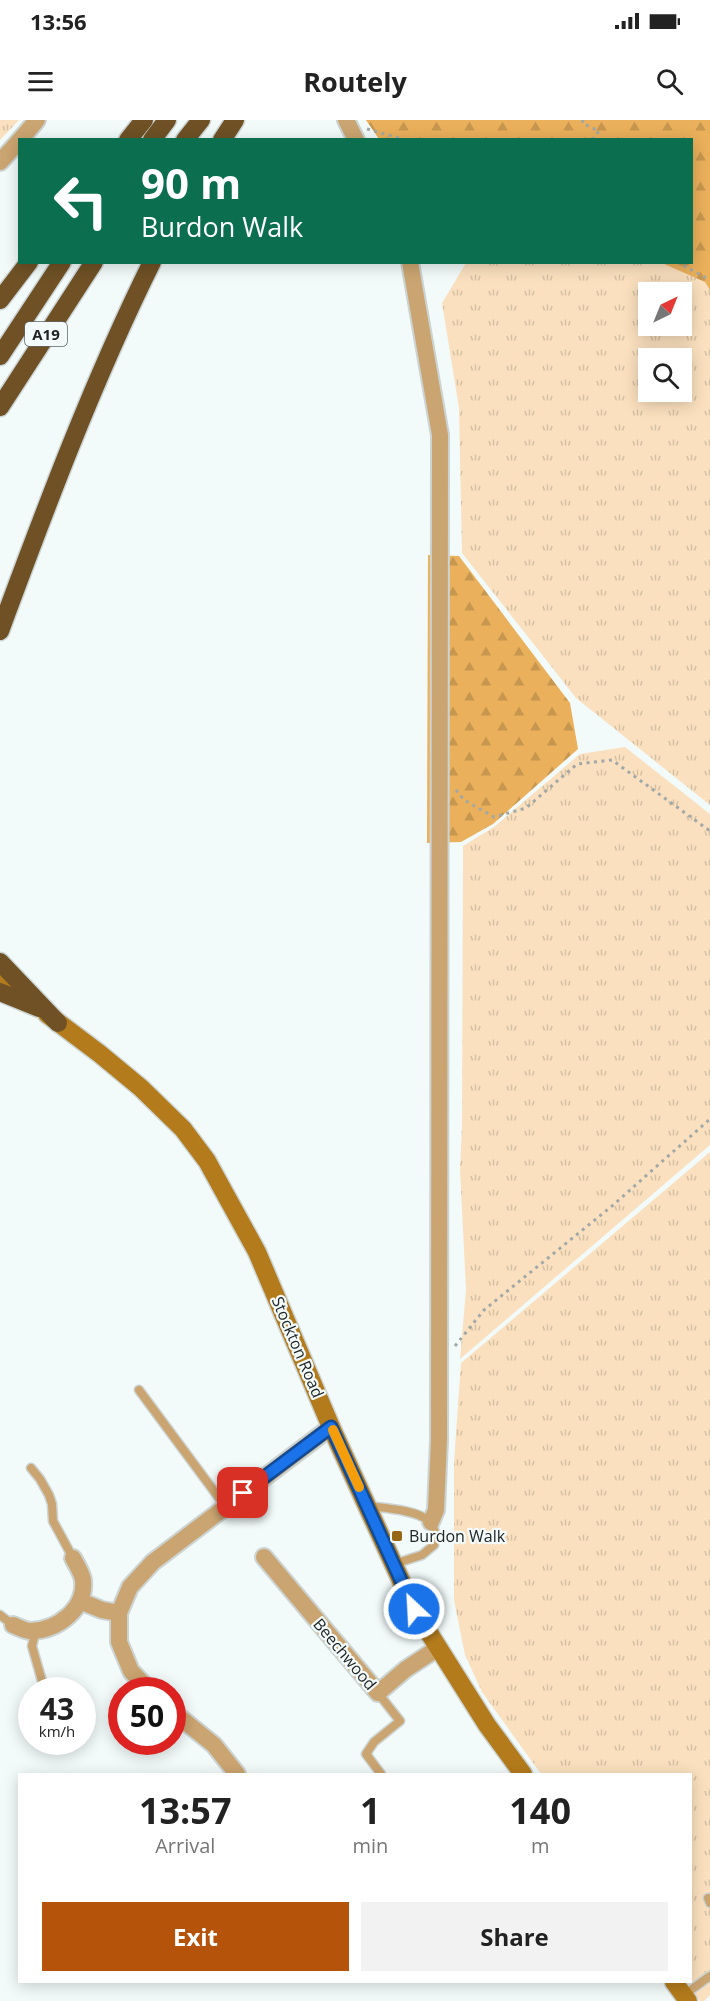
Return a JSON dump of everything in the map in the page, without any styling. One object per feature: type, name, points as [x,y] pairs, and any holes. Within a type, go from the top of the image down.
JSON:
[{"type":"highway","points":[[130,138],[144,120]]},
{"type":"highway","points":[[154,138],[167,120]]},
{"type":"highway","points":[[187,138],[201,120]]},
{"type":"highway","points":[[223,138],[235,120]]},
{"type":"highway","points":[[0,300],[27,264]]},
{"type":"highway","name":"A19","points":[[0,356],[61,264]]},
{"type":"highway","name":"A19","points":[[0,407],[93,264]]},
{"type":"highway","points":[[0,631],[43,515],[119,329],[151,264]]},
{"type":"highway","points":[[0,962],[58,1023]]},
{"type":"highway","points":[[0,992],[39,1008]]},
{"type":"main road","name":"Stockton Road","points":[[0,977],[141,1088],[183,1129],[207,1161],[257,1251],[331,1427],[414,1609],[487,1725],[522,1773]]},
{"type":"street","points":[[22,138],[37,120]]},
{"type":"street","points":[[0,162],[18,142]]},
{"type":"street","points":[[410,264],[440,435],[439,1366],[436,1510],[431,1522]]},
{"type":"street","points":[[137,1677],[132,1671],[119,1642],[119,1613],[130,1587],[153,1562],[331,1427]]},
{"type":"street","points":[[6,1620],[29,1631],[68,1618],[80,1601],[82,1580],[73,1557]]},
{"type":"street","name":"Beechwood","points":[[264,1557],[378,1694],[406,1669],[438,1648]]},
{"type":"street","points":[[80,1601],[119,1613]]},
{"type":"street","points":[[186,1722],[214,1745],[236,1773]]},
{"type":"lane","points":[[139,1390],[225,1506]]},
{"type":"lane","points":[[31,1468],[49,1495],[53,1521],[73,1557]]},
{"type":"lane","points":[[367,1506],[402,1511],[423,1517],[431,1522],[435,1532],[434,1545],[422,1555],[394,1564]]},
{"type":"lane","points":[[36,1630],[32,1646],[41,1677]]},
{"type":"lane","points":[[378,1694],[400,1721],[374,1742],[366,1754],[380,1773]]},
{"type":"lane","points":[[682,1992],[710,1976]]},
{"type":"path","points":[[584,120],[582,123],[599,131],[594,138]]},
{"type":"path","points":[[351,130],[371,129],[400,138]]},
{"type":"path","points":[[681,264],[710,280]]},
{"type":"path","points":[[439,769],[464,800],[494,817],[526,808],[577,764],[612,760],[710,831]]},
{"type":"path","points":[[439,1366],[484,1310],[612,1206],[710,1119]]},
{"type":"green space","points":[[0,120],[19,120],[0,140]]},
{"type":"green space","points":[[366,120],[710,120],[710,805],[576,698],[462,553],[459,408],[442,303],[465,264],[693,264],[693,138],[378,138]]},
{"type":"green space","points":[[366,120],[710,120],[710,290],[705,282],[664,264],[693,264],[693,138],[378,138]]},
{"type":"green space","points":[[428,555],[459,556],[570,703],[578,749],[493,824],[461,842],[427,843]]},
{"type":"green space","points":[[625,747],[710,814],[710,1145],[460,1359],[466,1290],[460,1169],[463,846],[494,827],[580,754]]},
{"type":"green space","points":[[710,1152],[710,1995],[704,2001],[700,2001],[688,1983],[692,1983],[692,1773],[540,1773],[482,1692],[465,1655],[454,1600],[454,1462],[461,1363]]},
{"type":"slow traffic","points":[[333,1430],[359,1487]]},
{"type":"place","name":"Burdon Walk","points":[[397,1536]]},
{"type":"route","points":[[243,1493],[331,1427],[414,1609]]}]
